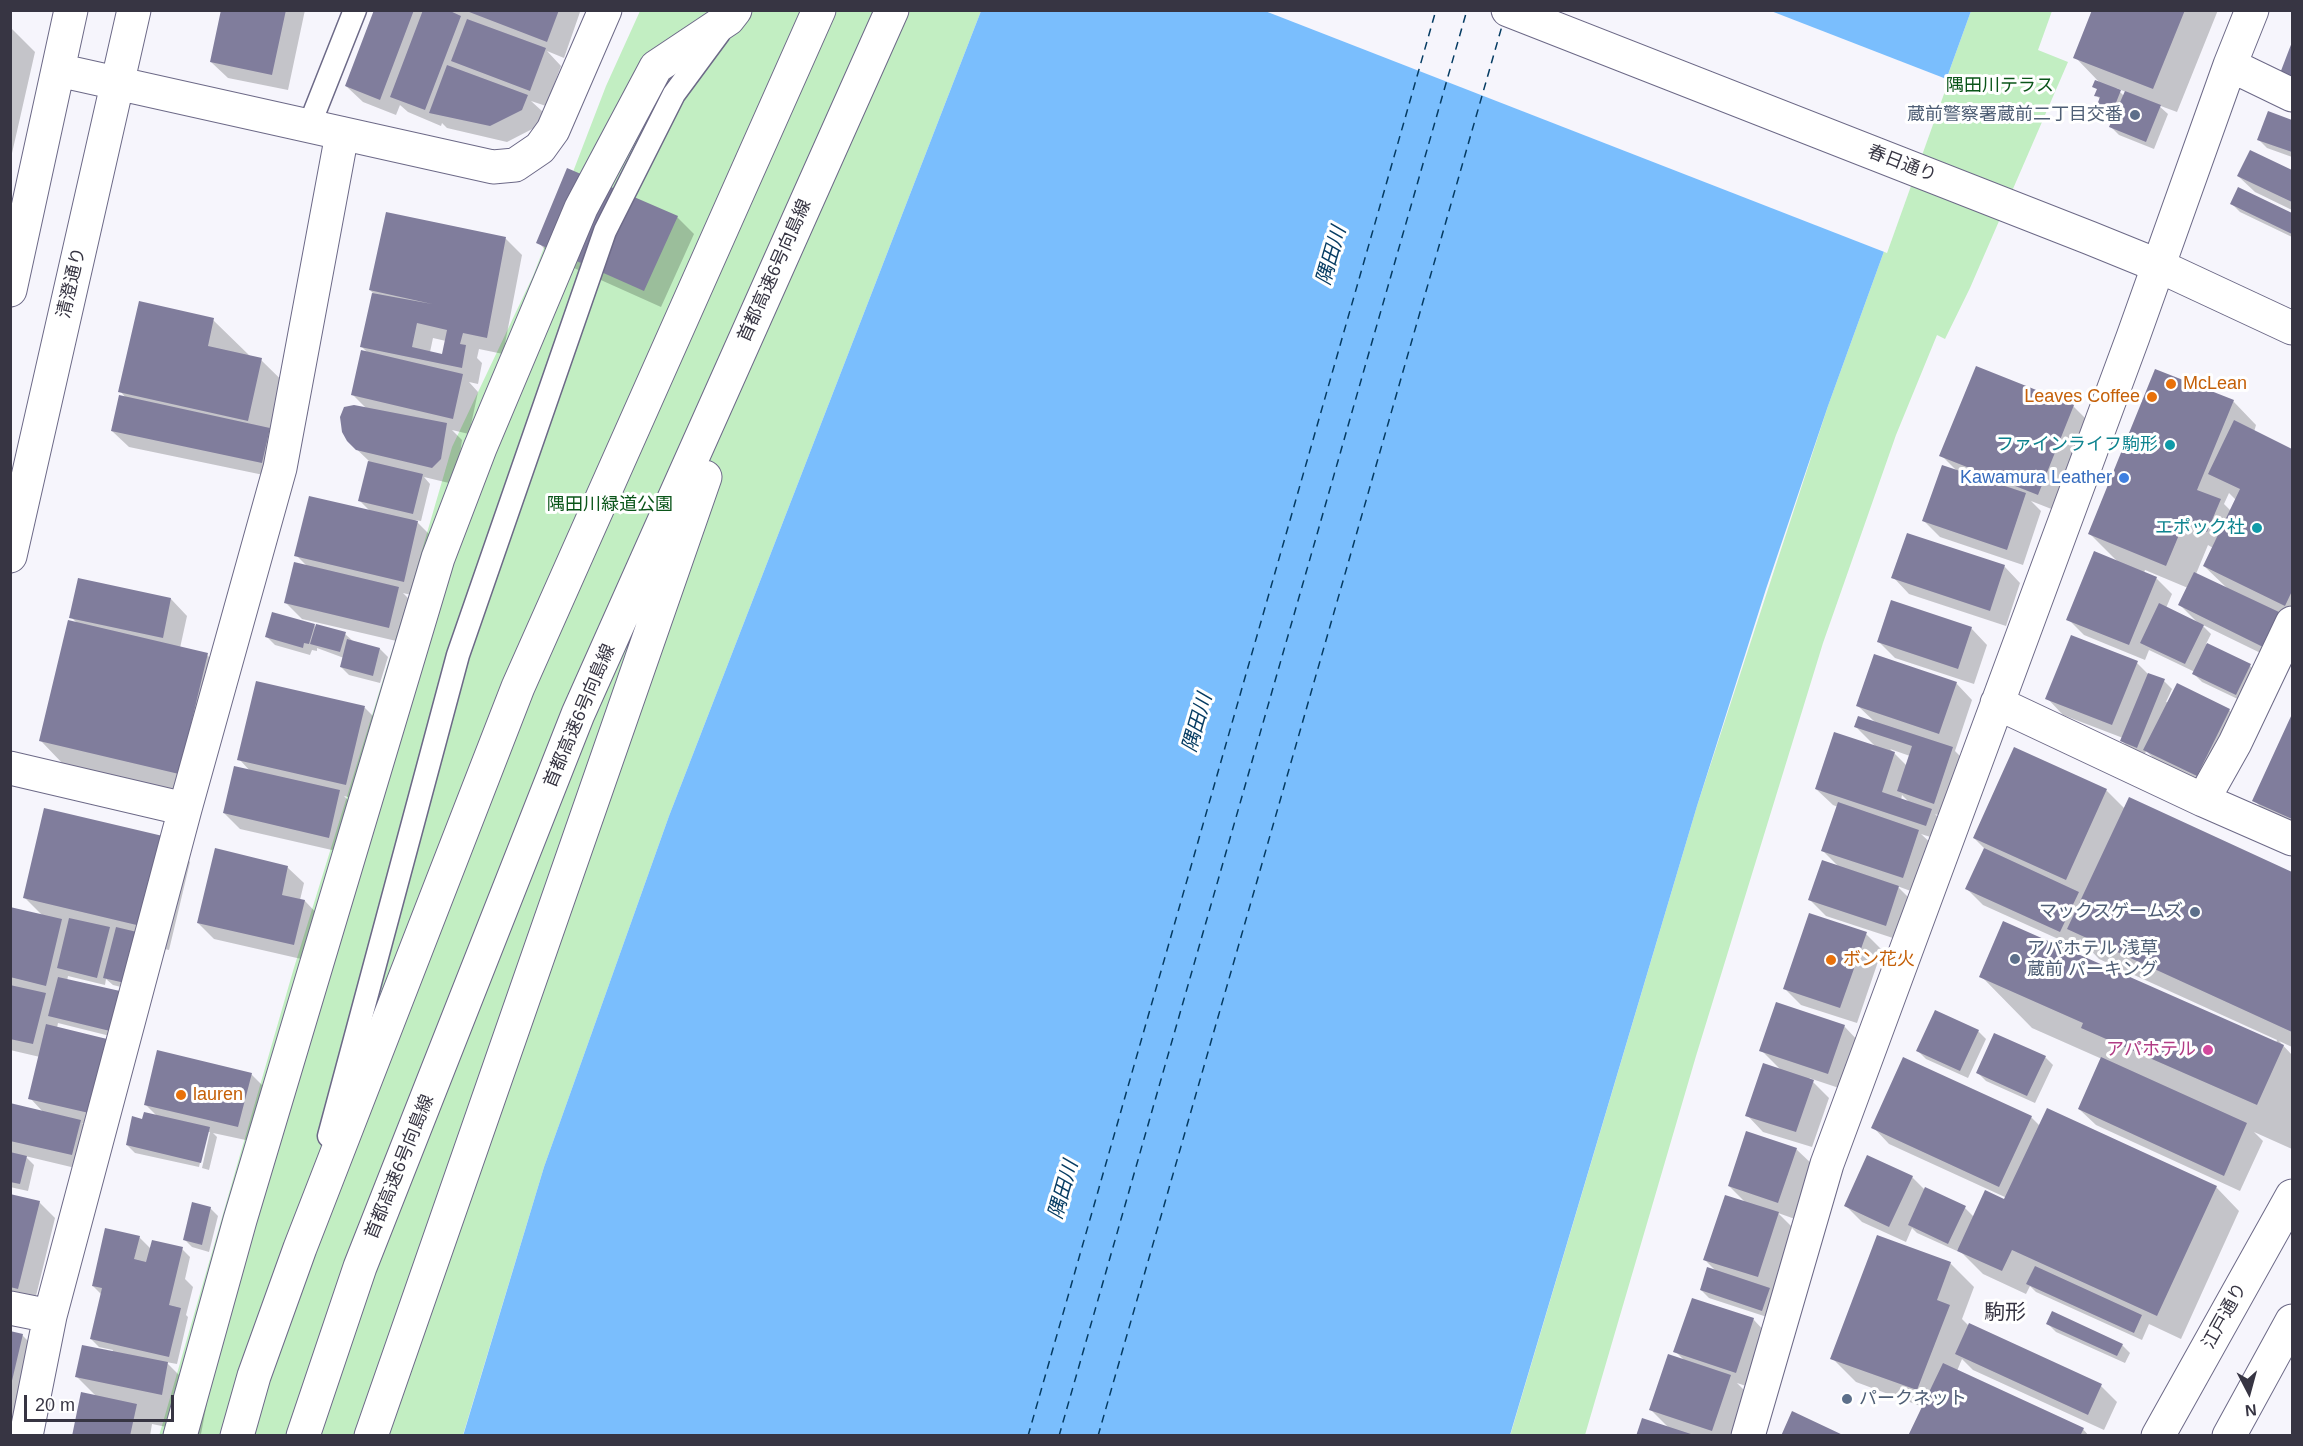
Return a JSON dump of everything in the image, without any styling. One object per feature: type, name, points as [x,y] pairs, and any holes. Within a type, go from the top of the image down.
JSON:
[{"type":"main road","points":[[10,290],[71,10]]},
{"type":"main road","name":"清澄通り","points":[[10,556],[134,10]]},
{"type":"main road","points":[[58,70],[493,167],[515,165],[540,148],[553,130],[604,10]]},
{"type":"main road","points":[[237,1436],[254,1376],[300,1248],[518,687],[819,10]]},
{"type":"main road","name":"首都高速6号向島線","points":[[303,1436],[360,1267],[578,714],[892,10]]},
{"type":"main road","name":"春日通り","points":[[1508,10],[2159,266],[2292,328]]},
{"type":"main road","points":[[1748,1436],[1827,1164],[2252,10]]},
{"type":"main road","points":[[180,1436],[247,1198],[438,558],[480,448],[581,208],[656,67],[732,15]]},
{"type":"main road","points":[[2230,65],[2292,94]]},
{"type":"main road","points":[[26,1436],[50,1316],[185,809],[280,468],[342,134]]},
{"type":"main road","points":[[371,1436],[784,252]]},
{"type":"main road","points":[[2203,800],[2235,743],[2292,623]]},
{"type":"main road","points":[[1997,703],[2203,800],[2292,839]]},
{"type":"main road","points":[[10,768],[185,809]]},
{"type":"main road","name":"江戸通り","points":[[2158,1436],[2292,1196]]},
{"type":"main road","points":[[10,1308],[50,1316]]},
{"type":"main road","points":[[2229,1436],[2292,1321]]},
{"type":"lane","points":[[309,126],[355,10]]},
{"type":"lane","points":[[300,1248],[458,655],[585,287],[605,231],[674,93],[732,15]]},
{"type":"green space","name":"隅田川緑道公園","points":[[640,11],[981,11],[669,816],[544,1167],[463,1435],[159,1436],[293,971],[406,605],[452,447],[533,276],[606,86]]},
{"type":"green space","name":"隅田川テラス","points":[[1971,11],[2052,11],[2038,50],[2068,62],[1970,288],[1945,339],[1937,335],[1896,435],[1823,643],[1696,1056],[1585,1435],[1510,1436],[1697,806],[1828,406]]},
{"type":"water","name":"隅田川","points":[[981,11],[1971,11],[1828,406],[1766,589],[1697,806],[1510,1435],[463,1436],[544,1167],[669,816]]},
{"type":"pier","points":[[1265,11],[1771,11],[1949,80],[1887,253]]},
{"type":"building","points":[[221,10],[286,10],[272,75],[210,62]]},
{"type":"building","points":[[374,10],[414,10],[380,100],[345,86]]},
{"type":"building","points":[[423,10],[448,10],[461,16],[425,110],[390,97]]},
{"type":"building","points":[[464,10],[559,10],[547,42]]},
{"type":"building","points":[[2092,10],[2185,10],[2153,89],[2073,58]]},
{"type":"building","points":[[467,19],[546,48],[530,91],[451,61]]},
{"type":"building","points":[[2292,42],[2292,82],[2279,76]]},
{"type":"building","points":[[447,65],[528,95],[522,110],[490,126],[429,113]]},
{"type":"building","points":[[2095,80],[2121,90],[2110,118],[2098,114],[2101,107],[2097,105],[2100,97],[2094,96],[2097,89],[2092,87]]},
{"type":"building","points":[[2125,91],[2161,105],[2146,142],[2109,127]]},
{"type":"building","points":[[2268,111],[2292,120],[2292,152],[2257,140]]},
{"type":"building","points":[[2250,150],[2292,170],[2292,202],[2237,176]]},
{"type":"building","points":[[567,168],[678,216],[644,291],[536,243]]},
{"type":"building","points":[[2238,187],[2292,213],[2292,234],[2230,204]]},
{"type":"building","points":[[386,212],[506,237],[487,338],[463,333],[460,344],[466,345],[462,368],[360,347],[372,293],[432,304],[369,290]],"holes":[[[417,323],[447,330],[442,354],[412,347]]]},
{"type":"building","points":[[139,301],[214,318],[208,346],[262,358],[248,421],[118,392]]},
{"type":"building","points":[[361,350],[463,374],[453,419],[351,395]]},
{"type":"building","points":[[1976,366],[2074,405],[2038,495],[1939,456]]},
{"type":"building","name":"ファインライフ駒形","points":[[2155,369],[2234,400],[2197,490],[2221,499],[2207,532],[2184,523],[2166,566],[2088,534]]},
{"type":"building","points":[[119,395],[270,428],[262,463],[111,431]]},
{"type":"building","points":[[354,405],[447,423],[441,459],[432,468],[356,450],[342,432],[340,417],[344,407]]},
{"type":"building","name":"エポック社","points":[[2234,420],[2292,449],[2292,591],[2285,606],[2203,566],[2240,489],[2208,474]]},
{"type":"building","points":[[368,461],[423,474],[413,514],[358,501]]},
{"type":"building","points":[[1942,465],[2026,493],[2007,550],[1922,521]]},
{"type":"building","points":[[309,496],[418,521],[404,582],[294,556]]},
{"type":"building","points":[[1907,533],[2005,565],[1990,611],[1891,578]]},
{"type":"building","points":[[2094,551],[2157,577],[2129,645],[2066,620]]},
{"type":"building","points":[[294,562],[399,587],[389,628],[284,603]]},
{"type":"building","points":[[2194,572],[2279,612],[2263,647],[2178,605]]},
{"type":"building","points":[[78,578],[171,598],[163,638],[69,618]]},
{"type":"building","points":[[1891,600],[1972,627],[1958,669],[1877,642]]},
{"type":"building","points":[[2159,603],[2204,625],[2185,664],[2140,643]]},
{"type":"building","points":[[272,612],[315,624],[309,644],[304,643],[303,648],[265,637]]},
{"type":"building","points":[[68,620],[208,653],[179,774],[39,741]]},
{"type":"building","points":[[316,624],[346,632],[340,652],[310,644]]},
{"type":"building","points":[[2071,635],[2138,661],[2112,725],[2045,699]]},
{"type":"building","points":[[347,639],[380,648],[373,676],[340,667]]},
{"type":"building","points":[[2207,643],[2251,664],[2236,695],[2192,674]]},
{"type":"building","points":[[1874,654],[1957,682],[1939,734],[1856,706]]},
{"type":"building","points":[[2148,673],[2165,679],[2137,748],[2120,741]]},
{"type":"building","points":[[256,681],[365,706],[346,785],[237,760]]},
{"type":"building","points":[[2177,683],[2230,709],[2197,776],[2143,750]]},
{"type":"building","points":[[2292,714],[2292,819],[2252,801]]},
{"type":"building","points":[[1858,716],[1953,747],[1934,804],[1897,791],[1912,746],[1854,727]]},
{"type":"building","points":[[1834,732],[1895,752],[1882,792],[1932,809],[1926,826],[1815,789]]},
{"type":"building","points":[[2014,747],[2107,789],[2066,880],[1973,838]]},
{"type":"building","points":[[234,766],[340,790],[329,838],[223,813]]},
{"type":"building","points":[[2129,797],[2292,872],[2292,1032],[2067,929]]},
{"type":"building","points":[[1838,802],[1919,830],[1903,878],[1821,851]]},
{"type":"building","points":[[44,808],[167,837],[145,927],[23,898]]},
{"type":"building","points":[[215,848],[288,866],[282,895],[305,900],[294,945],[197,923]]},
{"type":"building","points":[[1984,848],[2079,892],[2060,932],[1965,889]]},
{"type":"building","points":[[1822,860],[1899,886],[1886,926],[1808,900]]},
{"type":"building","points":[[10,907],[62,919],[46,986],[10,977]]},
{"type":"building","points":[[1809,913],[1867,932],[1840,1008],[1783,989]]},
{"type":"building","points":[[69,918],[110,927],[97,978],[57,968]]},
{"type":"building","points":[[2003,921],[2284,1045],[2257,1105],[2081,1028],[2083,1023],[1979,977]]},
{"type":"building","points":[[116,927],[137,932],[125,983],[103,978]]},
{"type":"building","points":[[58,977],[120,991],[110,1031],[48,1016]]},
{"type":"building","points":[[10,985],[46,993],[33,1044],[10,1039]]},
{"type":"building","points":[[1776,1002],[1845,1025],[1828,1074],[1759,1051]]},
{"type":"building","points":[[1935,1010],[1979,1030],[1960,1071],[1916,1051]]},
{"type":"building","points":[[46,1024],[107,1039],[89,1113],[28,1099]]},
{"type":"building","points":[[1994,1033],[2046,1056],[2027,1096],[1976,1073]]},
{"type":"building","points":[[157,1050],[252,1073],[238,1127],[144,1105]]},
{"type":"building","points":[[1903,1057],[2032,1116],[1999,1187],[1871,1128]]},
{"type":"building","points":[[2101,1057],[2247,1123],[2224,1176],[2078,1109]]},
{"type":"building","points":[[1763,1063],[1814,1080],[1796,1132],[1745,1116]]},
{"type":"building","points":[[10,1103],[81,1120],[72,1155],[10,1141]]},
{"type":"building","points":[[2047,1108],[2217,1186],[2157,1316],[2012,1250],[2002,1271],[1957,1251],[1985,1190],[2004,1199]]},
{"type":"building","points":[[144,1112],[210,1127],[201,1163],[126,1145],[132,1116],[142,1119]]},
{"type":"building","points":[[1746,1131],[1797,1148],[1778,1203],[1728,1186]]},
{"type":"building","points":[[10,1152],[27,1156],[20,1184],[10,1182]]},
{"type":"building","points":[[1867,1155],[1913,1176],[1889,1227],[1844,1206]]},
{"type":"building","points":[[1925,1187],[1966,1206],[1948,1244],[1908,1225]]},
{"type":"building","points":[[10,1194],[40,1201],[18,1289],[10,1287]]},
{"type":"building","points":[[1725,1195],[1779,1212],[1758,1277],[1703,1260]]},
{"type":"building","points":[[192,1202],[211,1207],[202,1245],[183,1240]]},
{"type":"building","points":[[105,1228],[140,1236],[134,1259],[146,1262],[152,1240],[183,1247],[169,1305],[181,1308],[169,1357],[90,1339],[102,1288],[92,1286]]},
{"type":"building","points":[[1877,1235],[1951,1262],[1937,1300],[1950,1305],[1917,1390],[1830,1359]]},
{"type":"building","points":[[2035,1266],[2142,1315],[2134,1333],[2026,1284]]},
{"type":"building","points":[[1707,1267],[1770,1288],[1762,1311],[1700,1290]]},
{"type":"building","points":[[1692,1298],[1754,1318],[1736,1373],[1673,1352]]},
{"type":"building","points":[[2052,1311],[2123,1344],[2117,1356],[2046,1324]]},
{"type":"building","points":[[1969,1323],[2102,1384],[2088,1415],[1955,1354]]},
{"type":"building","points":[[10,1331],[23,1334],[11,1385],[10,1385]]},
{"type":"building","points":[[82,1345],[168,1362],[162,1395],[75,1377]]},
{"type":"building","points":[[1668,1354],[1731,1375],[1712,1431],[1649,1410]]},
{"type":"building","points":[[1943,1363],[2084,1428],[2080,1436],[1908,1436]]},
{"type":"building","points":[[81,1392],[137,1404],[130,1436],[72,1436]]},
{"type":"building","points":[[1792,1411],[1845,1436],[1781,1436]]},
{"type":"building","points":[[1642,1418],[1694,1435],[1694,1436],[1636,1436]]},
{"type":"ferry route","points":[[1028,1436],[1436,10]]},
{"type":"ferry route","points":[[1059,1436],[1467,10]]},
{"type":"ferry route","points":[[1098,1436],[1502,26]]},
{"type":"place","name":"蔵前警察署蔵前二丁目交番","points":[[2135,115]]},
{"type":"place","name":"McLean","points":[[2171,384]]},
{"type":"place","name":"Leaves Coffee","points":[[2152,397]]},
{"type":"place","name":"ファインライフ駒形","points":[[2170,445]]},
{"type":"place","name":"Kawamura Leather","points":[[2124,478]]},
{"type":"place","name":"エポック社","points":[[2257,528]]},
{"type":"place","name":"マックスゲームズ","points":[[2195,912]]},
{"type":"place","name":"アパホテル 浅草 蔵前 パーキング","points":[[2015,959]]},
{"type":"place","name":"ボン花火","points":[[1831,960]]},
{"type":"place","name":"アパホテル","points":[[2208,1050]]},
{"type":"place","name":"lauren","points":[[181,1095]]},
{"type":"place","name":"パークネット","points":[[1847,1399]]},
{"type":"district","name":"駒形","points":[[2005,1313]]}]
